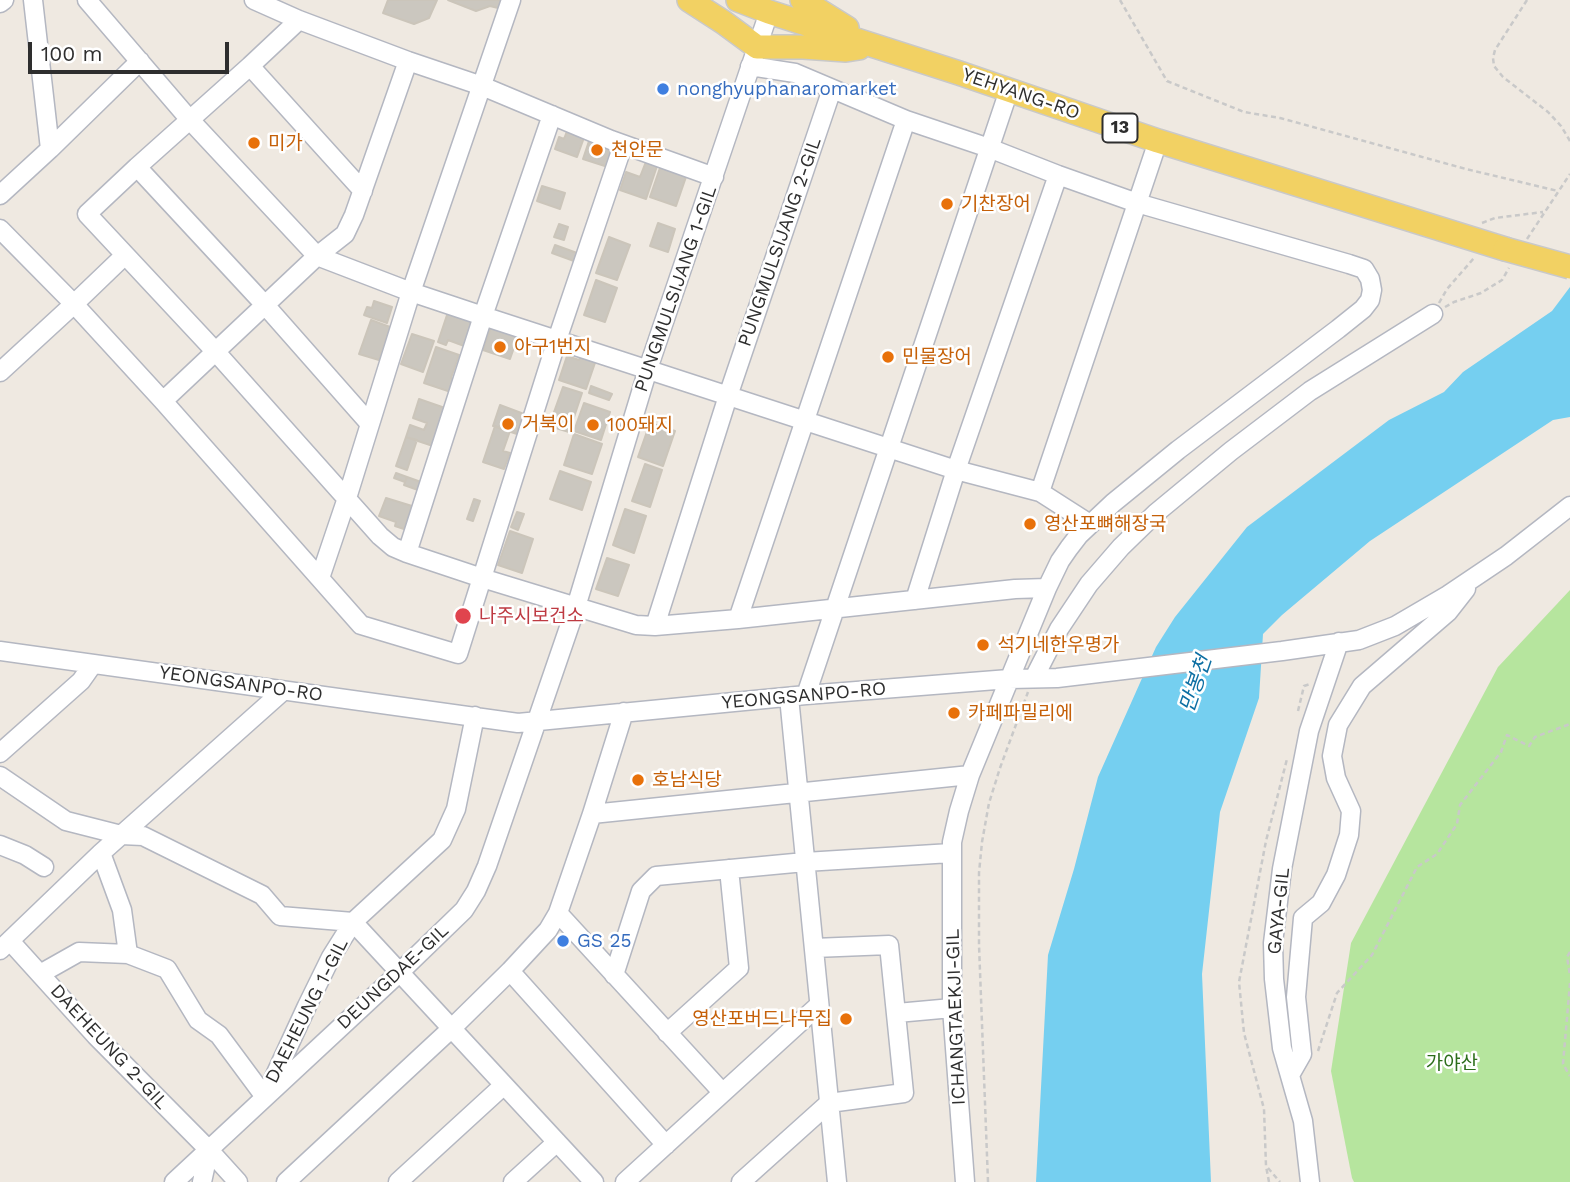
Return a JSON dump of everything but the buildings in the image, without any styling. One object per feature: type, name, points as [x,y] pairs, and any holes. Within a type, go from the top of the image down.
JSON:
[{"type":"main road","points":[[689,0],[723,22],[753,57],[803,47],[846,50],[874,46]]},
{"type":"main road","name":"YEHYANG-RO","points":[[737,0],[769,6],[874,46],[1158,141],[1570,267]]},
{"type":"main road","points":[[802,0],[874,46]]},
{"type":"street","points":[[33,0],[50,149]]},
{"type":"street","points":[[87,0],[190,120],[317,256],[483,316],[956,470],[1040,492],[1090,524]]},
{"type":"street","name":"PUNGMULSIJANG 1-GIL","points":[[254,0],[299,20],[482,86],[624,145],[714,177]]},
{"type":"street","points":[[320,578],[411,292],[511,0]]},
{"type":"street","name":"PUNGMULSIJANG 1-GIL","points":[[537,721],[576,607],[648,369],[769,6]]},
{"type":"street","points":[[299,20],[87,214],[215,351],[380,536],[393,547],[482,578],[636,625],[738,620],[1015,589],[1047,588]]},
{"type":"street","points":[[753,57],[906,120],[1058,175],[1137,203],[1349,264],[1364,269],[1370,279],[1370,300],[1363,309],[1178,450],[1112,503],[1079,535],[1064,555],[1047,588],[1009,679]]},
{"type":"street","points":[[0,195],[140,61]]},
{"type":"street","points":[[163,401],[317,256],[345,234],[363,191],[408,61]]},
{"type":"street","points":[[250,66],[363,191]]},
{"type":"street","name":"PUNGMULSIJANG 2-GIL","points":[[655,626],[832,89]]},
{"type":"street","points":[[837,1182],[799,793],[797,696],[835,608],[1009,90]]},
{"type":"street","points":[[407,553],[483,316],[552,115]]},
{"type":"street","points":[[738,620],[906,120]]},
{"type":"street","points":[[1040,492],[1158,141]]},
{"type":"street","points":[[0,229],[74,304],[163,401],[361,625],[458,654],[557,340],[624,145]]},
{"type":"street","points":[[137,167],[265,304],[370,424]]},
{"type":"street","points":[[915,600],[956,470],[1058,175]]},
{"type":"street","points":[[0,372],[124,256]]},
{"type":"street","points":[[1034,678],[1059,629],[1089,584],[1112,556],[1156,513],[1310,391],[1433,314]]},
{"type":"street","name":"YEONGSANPO-RO","points":[[0,651],[518,723],[797,696],[1009,679],[1057,678],[1359,640],[1395,626],[1478,576],[1570,506]]},
{"type":"street","points":[[1290,1075],[1302,1054],[1296,998],[1303,918],[1321,903],[1336,874],[1349,835],[1351,811],[1336,778],[1332,756],[1338,725],[1362,686],[1448,612],[1478,576]]},
{"type":"street","name":"GAYA-GIL","points":[[1310,1182],[1303,1121],[1282,1048],[1277,1016],[1273,943],[1282,869],[1309,732],[1339,642]]},
{"type":"street","points":[[0,753],[82,681],[93,664]]},
{"type":"street","name":"ICHANGTAEKJI-GIL","points":[[965,1182],[952,1008],[951,853],[959,811],[970,775],[1009,679]]},
{"type":"street","name":"DAEHEUNG 2-GIL","points":[[209,1150],[135,1077],[40,974],[5,945],[101,853],[283,691]]},
{"type":"street","points":[[286,1182],[452,1028],[548,930],[558,913],[624,712]]},
{"type":"street","name":"DAEHEUNG 1-GIL","points":[[40,974],[79,952],[128,954],[167,969],[198,1020],[219,1035],[265,1097],[331,957],[353,922],[442,839],[456,809],[475,716]]},
{"type":"street","name":"DEUNGDAE-GIL","points":[[174,1182],[464,910],[487,866],[537,721]]},
{"type":"street","points":[[592,814],[970,775]]},
{"type":"street","name":"DAEHEUNG 1-GIL","points":[[0,776],[66,821],[121,835],[143,836],[262,895],[280,916],[353,922]]},
{"type":"street","points":[[0,845],[25,855],[44,867]]},
{"type":"street","points":[[101,853],[122,910],[128,954]]},
{"type":"street","points":[[614,975],[641,891],[656,876],[805,862],[951,853]]},
{"type":"street","points":[[667,1033],[739,968],[729,869]]},
{"type":"street","points":[[558,913],[722,1092]]},
{"type":"street","points":[[353,922],[594,1182]]},
{"type":"street","points":[[741,1182],[829,1103],[904,1093],[889,945],[814,948]]},
{"type":"street","points":[[510,971],[666,1145]]},
{"type":"street","points":[[625,1182],[819,1005]]},
{"type":"street","points":[[897,1013],[952,1008]]},
{"type":"street","points":[[398,1182],[504,1084]]},
{"type":"street","points":[[513,1182],[557,1142]]},
{"type":"street","points":[[202,1182],[209,1150]]},
{"type":"street","points":[[209,1150],[238,1182]]},
{"type":"path","points":[[1120,0],[1167,81],[1244,112],[1280,118],[1558,191]]},
{"type":"path","points":[[1527,0],[1495,50],[1494,66],[1503,77],[1548,112],[1570,141]]},
{"type":"path","points":[[1455,234],[1495,218],[1544,212]]},
{"type":"path","points":[[1298,712],[1304,686],[1328,674]]},
{"type":"path","points":[[988,1182],[979,873],[989,803],[1034,678]]},
{"type":"path","points":[[1315,1061],[1337,993],[1372,955],[1417,867],[1437,854],[1444,844],[1457,824],[1460,805],[1501,752],[1507,735],[1529,746],[1535,737],[1570,724]]},
{"type":"path","points":[[1269,1182],[1266,1166],[1265,1109],[1244,1033],[1239,982],[1266,841],[1288,751]]},
{"type":"path","points":[[1570,952],[1567,957],[1570,975]]},
{"type":"path","points":[[1570,983],[1563,1064],[1570,1076]]},
{"type":"path","points":[[1266,1166],[1280,1182]]},
{"type":"green space","name":"가야산","points":[[1570,590],[1570,1182],[1354,1182],[1331,1071],[1351,943],[1498,667]]},
{"type":"water","name":"만봉천","points":[[1570,287],[1570,417],[1553,420],[1370,541],[1263,634],[1259,698],[1220,812],[1202,974],[1211,1182],[1036,1182],[1048,955],[1098,777],[1156,647],[1175,617],[1247,527],[1389,420],[1444,392],[1463,372],[1552,311]]},
{"type":"place","name":"nonghyuphanaromarket","points":[[663,89]]},
{"type":"place","name":"미가","points":[[254,143]]},
{"type":"place","name":"천안문","points":[[597,150]]},
{"type":"place","name":"기찬장어","points":[[947,204]]},
{"type":"place","name":"아구1번지","points":[[500,347]]},
{"type":"place","name":"민물장어","points":[[888,357]]},
{"type":"place","name":"거북이","points":[[508,424]]},
{"type":"place","name":"100돼지","points":[[593,425]]},
{"type":"place","name":"영산포뼈해장국","points":[[1030,524]]},
{"type":"place","name":"나주시보건소","points":[[463,616]]},
{"type":"place","name":"석기네한우명가","points":[[983,645]]},
{"type":"place","name":"카페파밀리에","points":[[954,713]]},
{"type":"place","name":"호남식당","points":[[638,780]]},
{"type":"place","name":"GS 25","points":[[563,941]]},
{"type":"place","name":"영산포버드나무집","points":[[846,1019]]}]
